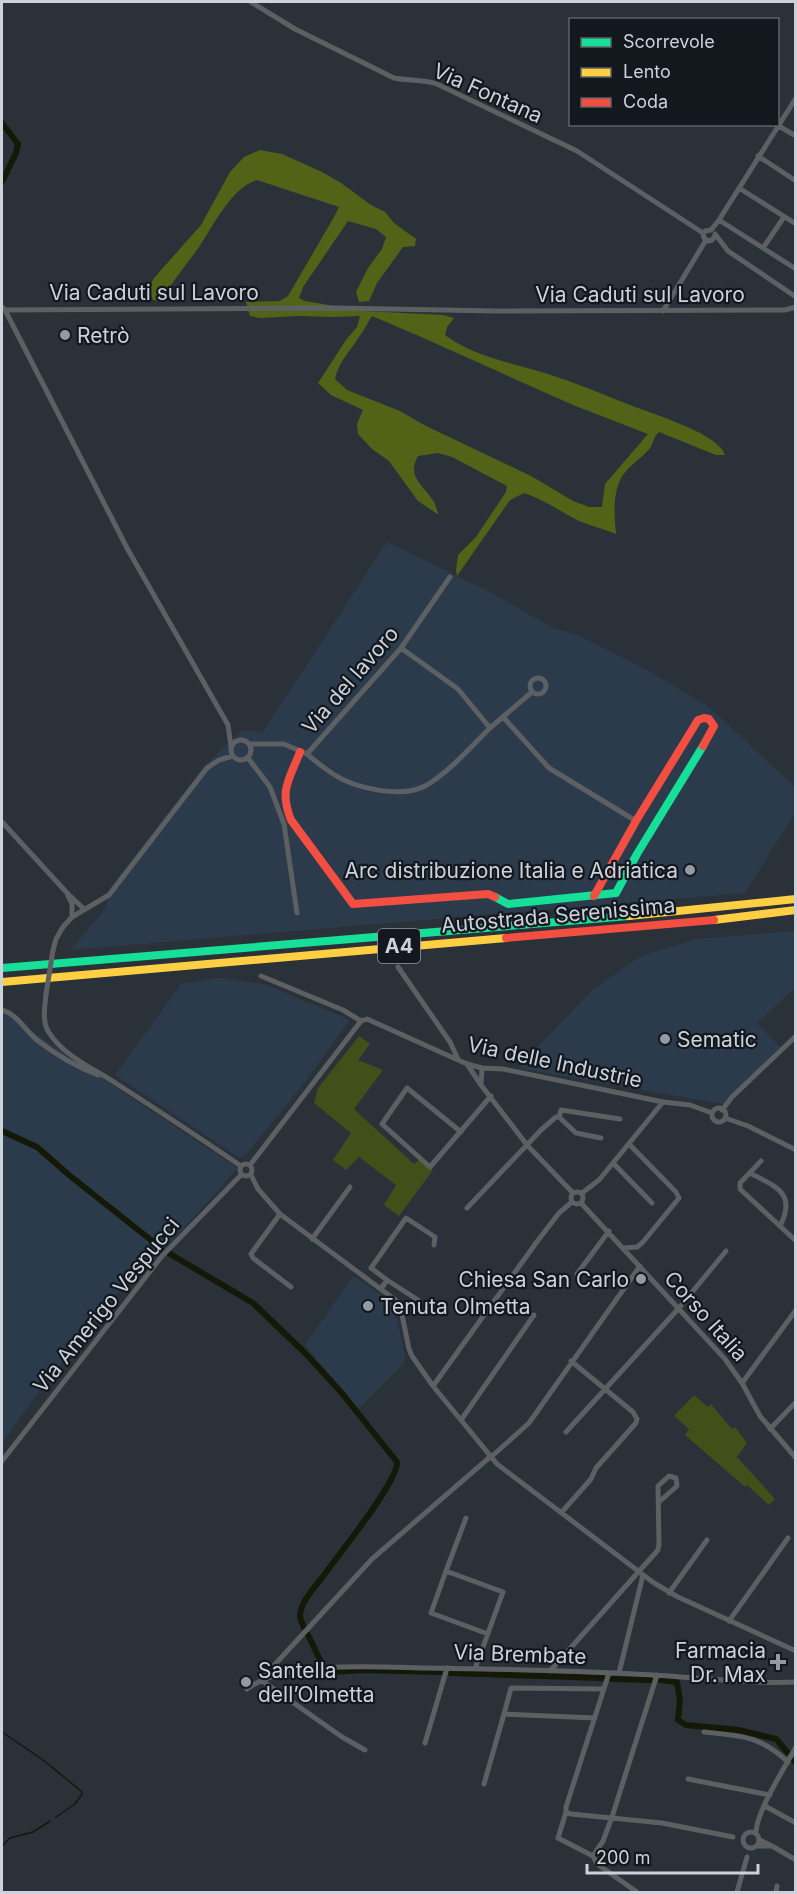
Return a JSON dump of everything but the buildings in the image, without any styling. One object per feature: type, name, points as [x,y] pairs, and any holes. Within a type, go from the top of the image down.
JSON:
[{"type":"main road","points":[[303,753],[284,794],[285,805],[291,820],[353,904],[488,894],[508,904],[594,896],[616,893],[711,733],[714,726],[709,719],[698,720],[636,821],[594,896]]},
{"type":"main road","name":"Autostrada Serenissima","points":[[2,968],[676,912],[795,899]]},
{"type":"main road","name":"Autostrada Serenissima","points":[[2,982],[711,920],[795,910]]},
{"type":"street","name":"Via Fontana","points":[[251,2],[295,29],[394,78],[426,80],[437,84],[577,151],[704,233]]},
{"type":"street","points":[[779,122],[795,98]]},
{"type":"street","points":[[706,240],[712,240],[719,220],[776,126]]},
{"type":"street","points":[[779,126],[795,136]]},
{"type":"street","points":[[758,156],[795,180]]},
{"type":"street","points":[[739,188],[795,224]]},
{"type":"street","points":[[763,248],[784,217]]},
{"type":"street","points":[[719,220],[795,269]]},
{"type":"street","points":[[706,240],[703,236],[707,230],[713,233],[728,251],[795,296],[795,302]]},
{"type":"street","points":[[663,311],[706,240]]},
{"type":"street","name":"Via Caduti sul Lavoro","points":[[233,756],[228,725],[128,548],[3,309],[334,308],[663,311],[795,308]]},
{"type":"street","name":"Via del lavoro","points":[[250,744],[284,744],[303,753],[401,648],[450,577]]},
{"type":"street","points":[[401,648],[458,689],[490,729]]},
{"type":"street","points":[[303,753],[335,776],[373,790],[407,791],[426,786],[532,692]]},
{"type":"street","points":[[504,717],[549,768],[636,821]]},
{"type":"street","points":[[231,747],[238,740],[245,740],[250,744],[252,753],[248,758],[242,760],[233,756],[219,760],[207,768],[109,895],[72,917],[59,933],[53,950],[44,1012],[46,1028],[66,1052],[241,1166],[244,1164],[250,1166]]},
{"type":"street","points":[[248,758],[270,787],[284,824],[297,913]]},
{"type":"street","points":[[2,822],[84,909]]},
{"type":"street","points":[[68,894],[72,904],[72,917]]},
{"type":"street","points":[[398,967],[450,1042],[458,1059]]},
{"type":"street","name":"Via delle Industrie","points":[[261,976],[348,1013],[361,1021],[367,1019],[467,1064],[690,1105],[712,1113],[716,1122],[725,1118],[747,1126],[795,1150]]},
{"type":"street","points":[[2,1010],[13,1015],[30,1033],[63,1058],[115,1082]]},
{"type":"street","points":[[348,1013],[354,1030]]},
{"type":"street","points":[[250,1166],[361,1021]]},
{"type":"street","points":[[723,1110],[732,1097],[795,1036]]},
{"type":"street","points":[[467,1064],[527,1145],[573,1193]]},
{"type":"street","points":[[481,1085],[482,1068]]},
{"type":"street","points":[[481,1085],[490,1069]]},
{"type":"street","points":[[461,1132],[407,1088],[382,1125],[430,1167],[461,1132],[490,1096]]},
{"type":"street","points":[[582,1194],[599,1180],[663,1101]]},
{"type":"street","points":[[712,1113],[716,1109],[723,1110]]},
{"type":"street","points":[[559,1117],[561,1110],[620,1119]]},
{"type":"street","points":[[723,1110],[725,1118]]},
{"type":"street","points":[[467,1208],[542,1129],[559,1117]]},
{"type":"street","points":[[559,1117],[576,1133],[601,1138]]},
{"type":"street","points":[[624,1248],[637,1246],[643,1242],[679,1198],[676,1192],[628,1144]]},
{"type":"street","points":[[761,1161],[740,1183],[740,1189],[795,1241]]},
{"type":"street","points":[[613,1163],[652,1203]]},
{"type":"street","points":[[241,1166],[239,1172],[241,1175],[245,1177],[250,1175]]},
{"type":"street","points":[[250,1166],[252,1171],[250,1175],[258,1189],[280,1214],[398,1302],[409,1349],[433,1386],[497,1464],[640,1574],[669,1593],[795,1651]]},
{"type":"street","points":[[750,1173],[778,1188],[785,1196],[789,1204],[787,1214],[780,1226]]},
{"type":"street","name":"Via Amerigo Vespucci","points":[[2,1461],[162,1256],[241,1175]]},
{"type":"street","points":[[312,1239],[350,1187]]},
{"type":"street","points":[[572,1202],[581,1203],[584,1198],[579,1191],[573,1193]]},
{"type":"street","points":[[572,1202],[573,1193]]},
{"type":"street","points":[[433,1386],[536,1243],[572,1202]]},
{"type":"street","name":"Corso Italia","points":[[581,1203],[725,1359],[742,1383],[759,1416],[795,1458]]},
{"type":"street","points":[[280,1214],[251,1254],[253,1258],[291,1287]]},
{"type":"street","points":[[418,1300],[371,1268],[406,1218],[435,1237],[434,1245]]},
{"type":"street","points":[[577,1274],[609,1231]]},
{"type":"street","points":[[566,1432],[679,1308],[726,1251]]},
{"type":"street","points":[[365,1750],[342,1737],[264,1680],[267,1672],[372,1559],[529,1423],[640,1266]]},
{"type":"street","points":[[381,1289],[387,1281]]},
{"type":"street","points":[[742,1383],[795,1310]]},
{"type":"street","points":[[461,1420],[534,1315]]},
{"type":"street","points":[[561,1513],[591,1479],[596,1468],[637,1419],[633,1412],[572,1361]]},
{"type":"street","points":[[770,1429],[795,1402]]},
{"type":"street","points":[[550,1671],[640,1574],[659,1547],[658,1486],[669,1476],[673,1476],[676,1478],[677,1486],[659,1502]]},
{"type":"street","points":[[466,1518],[431,1613],[488,1634]]},
{"type":"street","points":[[729,1621],[788,1538]]},
{"type":"street","points":[[669,1593],[707,1540]]},
{"type":"street","points":[[446,1571],[503,1592],[475,1669]]},
{"type":"street","points":[[618,1673],[640,1574]]},
{"type":"street","name":"Via Brembate","points":[[247,1689],[264,1680],[305,1669],[354,1667],[618,1673],[795,1682]]},
{"type":"street","points":[[425,1743],[447,1668]]},
{"type":"street","points":[[609,1673],[566,1806],[568,1813],[558,1838],[593,1856],[597,1864],[637,1893]]},
{"type":"street","points":[[593,1856],[603,1841],[612,1817],[657,1675]]},
{"type":"street","points":[[484,1784],[512,1688],[604,1689]]},
{"type":"street","points":[[504,1714],[595,1718]]},
{"type":"street","points":[[704,1732],[753,1739],[768,1745],[788,1762]]},
{"type":"street","points":[[737,1893],[747,1857],[757,1845],[757,1824],[795,1747]]},
{"type":"street","points":[[688,1779],[770,1795]]},
{"type":"street","points":[[765,1806],[795,1823]]},
{"type":"street","points":[[568,1813],[662,1822],[733,1837],[744,1844],[772,1846],[795,1860]]},
{"type":"street","points":[[733,1837],[751,1832],[756,1833]]},
{"type":"street","points":[[744,1835],[747,1857]]},
{"type":"shaded area","points":[[387,542],[488,591],[553,628],[582,637],[640,666],[708,706],[795,787],[795,813],[745,893],[70,950],[105,909],[109,889],[204,766],[243,730],[262,733]]},
{"type":"shaded area","points":[[795,931],[795,988],[757,1023],[780,1047],[723,1104],[518,1068],[592,990],[641,956],[697,939]]},
{"type":"shaded area","points":[[219,978],[264,984],[350,1020],[305,1082],[248,1152],[240,1158],[115,1075],[181,984]]},
{"type":"shaded area","points":[[2,1014],[9,1016],[237,1168],[152,1262],[115,1296],[34,1398],[2,1443]]},
{"type":"shaded area","points":[[353,1276],[390,1301],[395,1310],[405,1354],[404,1363],[358,1409],[305,1345]]},
{"type":"green space","points":[[260,150],[282,154],[322,172],[385,212],[394,223],[416,239],[415,246],[403,247],[377,283],[369,301],[359,302],[356,292],[368,268],[382,249],[386,237],[376,229],[348,221],[303,287],[299,298],[364,311],[443,315],[454,318],[447,327],[445,335],[456,343],[494,359],[569,381],[683,425],[711,439],[725,455],[716,455],[659,432],[645,454],[621,477],[616,492],[616,534],[579,521],[524,493],[510,500],[457,576],[458,555],[476,537],[506,492],[507,486],[452,457],[438,453],[418,456],[415,463],[415,475],[434,502],[439,515],[418,501],[389,461],[372,449],[358,434],[357,424],[363,410],[331,395],[318,383],[357,327],[360,316],[259,318],[250,316],[246,302],[280,301],[288,296],[339,207],[257,180],[248,184],[224,208],[161,301],[153,300],[148,289],[154,278],[201,225],[230,172],[244,157]],"holes":[[[372,316],[573,405],[648,434],[605,484],[602,507],[589,507],[573,501],[531,476],[426,426],[400,411],[347,390],[335,379],[342,362]]]},
{"type":"green space","points":[[359,1036],[370,1044],[358,1060],[383,1070],[354,1109],[414,1164],[420,1159],[433,1170],[399,1216],[384,1205],[396,1185],[359,1157],[346,1170],[333,1160],[351,1133],[314,1103],[318,1088]]},
{"type":"green space","points":[[694,1395],[708,1407],[711,1404],[732,1429],[735,1427],[747,1443],[737,1457],[775,1499],[769,1505],[685,1435],[689,1429],[674,1416]]},
{"type":"waterway","points":[[2,123],[18,144],[2,182]]},
{"type":"waterway","points":[[2,1131],[37,1147],[161,1248]]},
{"type":"waterway","points":[[170,1254],[253,1303],[306,1354],[341,1392],[397,1462],[388,1486],[305,1601],[300,1615],[304,1628]]},
{"type":"waterway","points":[[308,1635],[323,1666]]},
{"type":"waterway","points":[[331,1672],[362,1670],[441,1672]]},
{"type":"waterway","points":[[451,1673],[603,1678]]},
{"type":"waterway","points":[[612,1679],[650,1680]]},
{"type":"waterway","points":[[660,1680],[677,1682],[680,1701],[678,1720],[686,1725],[739,1730],[776,1739],[787,1752]]},
{"type":"waterway","points":[[2,1732],[43,1760],[81,1791],[82,1794],[75,1804],[56,1817]]},
{"type":"waterway","points":[[2,1846],[10,1838],[33,1832],[50,1821]]},
{"type":"traffic: fast","points":[[495,897],[508,904],[616,893],[703,746]]},
{"type":"traffic: fast","points":[[2,968],[629,916]]},
{"type":"traffic: slow","points":[[629,916],[796,899]]},
{"type":"traffic: slow","points":[[714,920],[796,910]]},
{"type":"traffic: slow","points":[[2,982],[506,938]]},
{"type":"traffic: jam","points":[[594,896],[636,821],[698,720],[704,718],[709,719],[714,726],[703,746]]},
{"type":"traffic: jam","points":[[300,752],[287,785],[287,810],[291,820],[353,904],[488,894],[495,897]]},
{"type":"traffic: jam","points":[[506,938],[714,920]]},
{"type":"place","name":"Retrò","points":[[65,335]]},
{"type":"place","name":"Arc distribuzione Italia e Adriatica","points":[[690,870]]},
{"type":"place","name":"Sematic","points":[[665,1039]]},
{"type":"place","name":"Chiesa San Carlo","points":[[641,1279]]},
{"type":"place","name":"Tenuta Olmetta","points":[[368,1306]]},
{"type":"place","name":"Farmacia Dr. Max","points":[[778,1662]]},
{"type":"place","name":"Santella dell’Olmetta","points":[[246,1682]]}]
